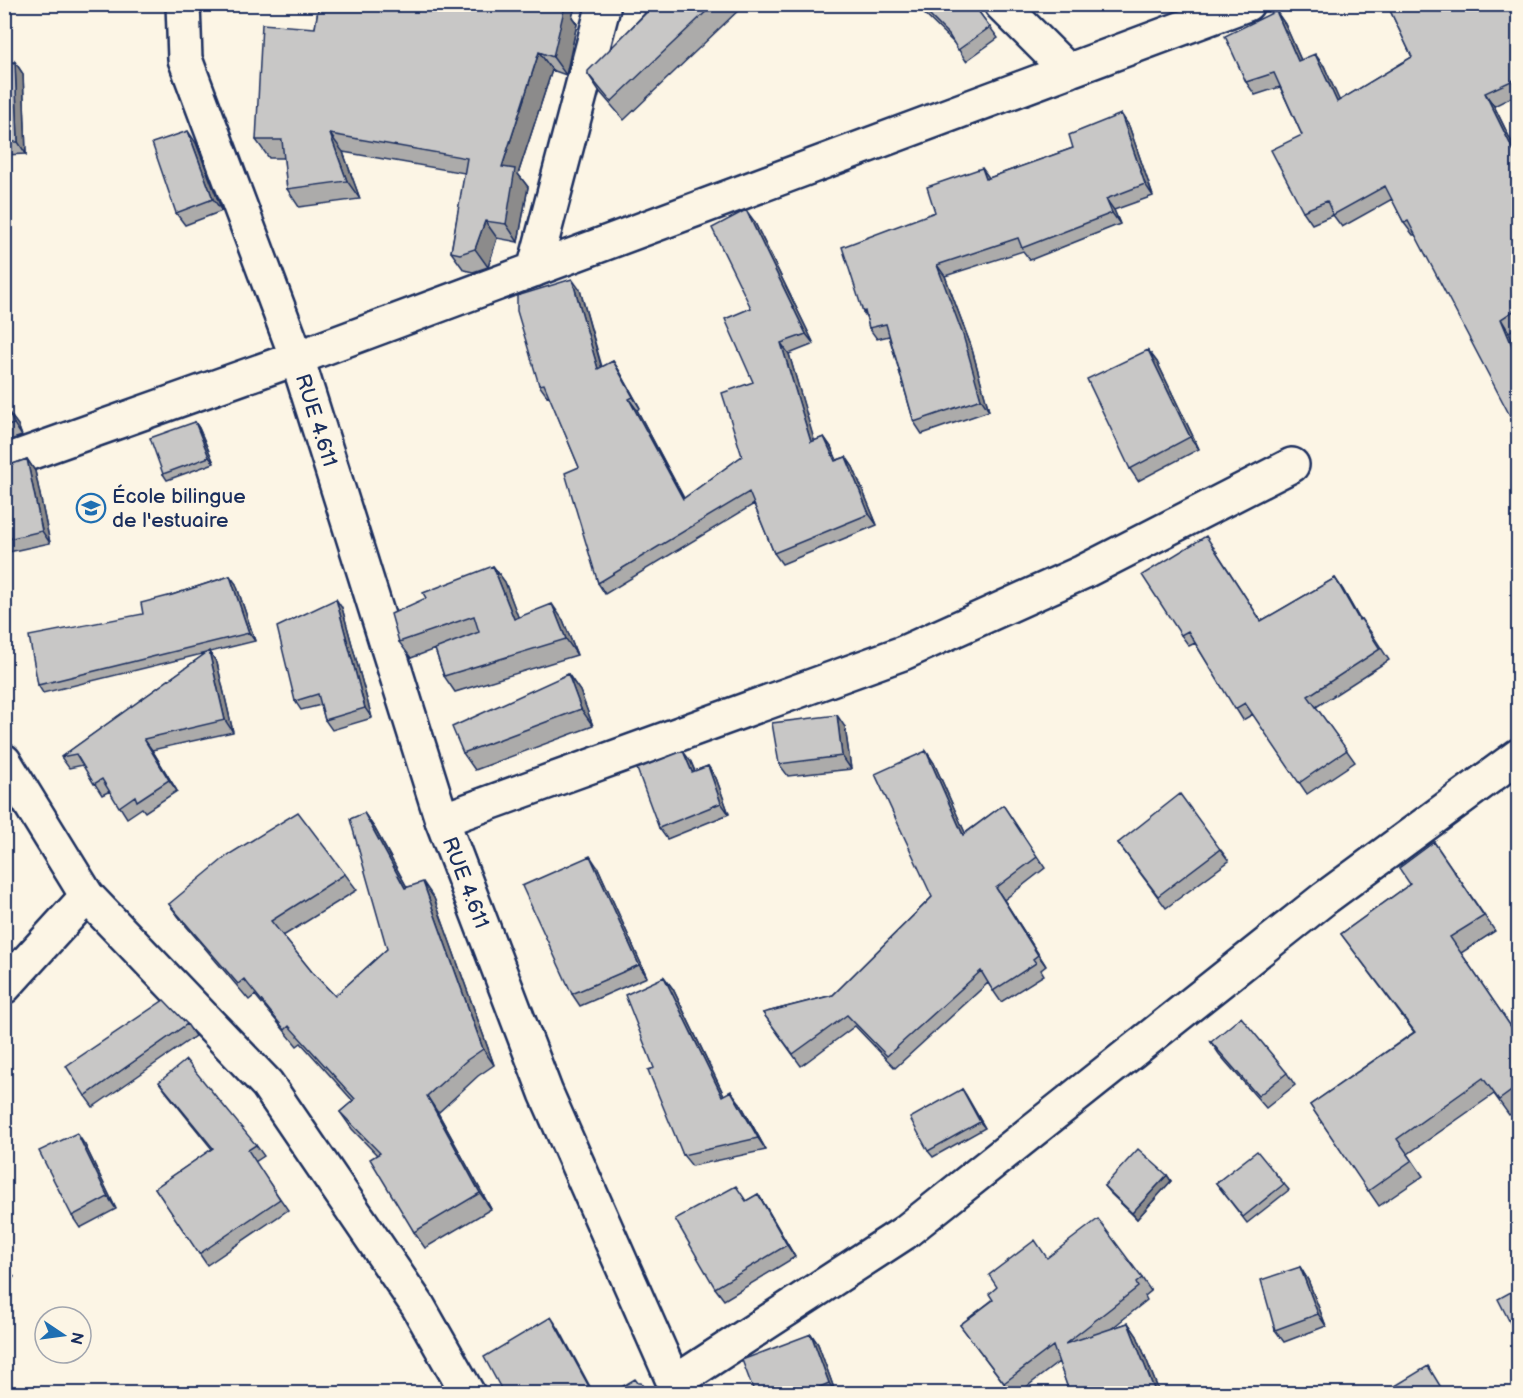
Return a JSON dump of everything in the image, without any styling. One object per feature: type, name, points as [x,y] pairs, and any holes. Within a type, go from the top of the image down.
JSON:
[{"type":"street","name":"RUE 4.611","points":[[183,4],[185,59],[297,358],[442,820],[546,1093],[676,1388]]},
{"type":"street","points":[[534,270],[604,4]]},
{"type":"street","points":[[1001,4],[1068,71]]},
{"type":"street","points":[[4,462],[297,358],[1247,4]]},
{"type":"street","points":[[442,820],[903,652],[1083,572],[1292,465]]},
{"type":"street","points":[[676,1388],[904,1233],[1325,898],[1518,756]]},
{"type":"street","points":[[4,761],[87,896],[267,1084],[418,1306],[468,1394]]},
{"type":"street","points":[[4,987],[87,896]]},
{"type":"building","points":[[319,4],[561,4],[565,6],[553,57],[539,52],[502,167],[515,169],[506,224],[485,221],[475,249],[460,254],[451,252],[467,158],[330,134],[347,181],[287,189],[282,140],[256,140],[262,24],[315,28]]},
{"type":"building","points":[[641,4],[714,4],[611,102],[588,71],[648,11]]},
{"type":"building","points":[[918,4],[973,4],[990,27],[958,50],[949,35]]},
{"type":"building","points":[[1387,4],[1513,4],[1518,14],[1518,78],[1485,93],[1518,160],[1518,308],[1501,319],[1518,360],[1518,431],[1408,221],[1404,223],[1385,186],[1333,215],[1327,201],[1303,211],[1271,150],[1302,135],[1274,73],[1246,82],[1225,36],[1276,11],[1298,61],[1315,54],[1337,102],[1412,57]]},
{"type":"building","points":[[15,62],[18,142],[4,142],[4,63]]},
{"type":"building","points":[[1121,114],[1145,184],[1106,199],[1112,213],[1022,248],[1018,238],[937,265],[963,335],[981,399],[914,422],[886,324],[869,328],[842,247],[935,212],[927,187],[982,168],[986,179],[1073,148],[1069,135]]},
{"type":"building","points":[[188,131],[213,199],[176,213],[152,143]]},
{"type":"building","points":[[746,210],[806,334],[781,343],[811,442],[824,437],[835,461],[846,457],[869,514],[774,553],[749,492],[598,583],[565,473],[579,467],[544,384],[539,385],[517,311],[517,296],[572,279],[598,369],[613,361],[633,397],[629,399],[683,499],[742,456],[722,393],[753,382],[725,319],[751,308],[712,228]]},
{"type":"building","points":[[1148,350],[1190,437],[1130,469],[1087,379]]},
{"type":"building","points":[[9,413],[14,424],[4,427],[4,415]]},
{"type":"building","points":[[195,422],[209,457],[163,474],[150,438]]},
{"type":"building","points":[[27,459],[42,531],[4,540],[4,467]]},
{"type":"building","points":[[1206,536],[1261,621],[1335,578],[1359,620],[1361,619],[1380,649],[1308,696],[1347,750],[1299,783],[1245,703],[1235,709],[1188,631],[1181,635],[1142,575]]},
{"type":"building","points":[[493,566],[514,619],[552,604],[566,639],[444,676],[435,649],[479,632],[474,616],[399,642],[391,614],[426,598],[423,593]]},
{"type":"building","points":[[230,576],[249,633],[38,685],[29,636],[143,614],[141,603]]},
{"type":"building","points":[[336,599],[365,708],[325,720],[318,694],[295,701],[277,627]]},
{"type":"building","points":[[209,651],[225,720],[144,739],[169,780],[137,801],[135,796],[119,807],[102,779],[94,784],[76,754],[61,757]]},
{"type":"building","points":[[568,674],[581,709],[463,753],[452,727]]},
{"type":"building","points":[[837,715],[842,756],[779,764],[772,723]]},
{"type":"building","points":[[683,751],[692,772],[708,766],[721,803],[659,828],[637,769]]},
{"type":"building","points":[[926,751],[963,835],[1003,805],[1037,857],[996,888],[1038,955],[1033,959],[1036,963],[993,991],[981,971],[887,1056],[847,1015],[793,1054],[763,1013],[833,995],[932,897],[875,774]]},
{"type":"building","points":[[1180,794],[1220,849],[1158,896],[1118,843]]},
{"type":"building","points":[[298,812],[345,874],[271,921],[312,972],[335,996],[387,949],[350,819],[364,813],[405,888],[423,882],[483,1049],[467,1060],[427,1096],[480,1193],[414,1232],[370,1159],[380,1153],[340,1112],[355,1099],[289,1026],[285,1030],[244,979],[238,984],[169,904],[228,855]]},
{"type":"building","points":[[1434,842],[1484,916],[1450,937],[1518,1037],[1518,1086],[1499,1100],[1483,1078],[1397,1139],[1412,1160],[1368,1191],[1310,1105],[1415,1032],[1341,934],[1410,884],[1399,868]]},
{"type":"building","points":[[590,856],[639,965],[572,994],[522,886]]},
{"type":"building","points":[[664,977],[722,1096],[731,1091],[758,1138],[683,1155],[648,1070],[654,1068],[625,995]]},
{"type":"building","points":[[164,1000],[187,1024],[85,1096],[66,1066]]},
{"type":"building","points":[[1241,1017],[1287,1073],[1258,1096],[1211,1042]]},
{"type":"building","points":[[186,1060],[256,1145],[248,1150],[280,1199],[199,1254],[155,1188],[213,1148],[159,1082]]},
{"type":"building","points":[[962,1089],[980,1122],[928,1151],[910,1118]]},
{"type":"building","points":[[77,1133],[108,1197],[72,1216],[39,1151]]},
{"type":"building","points":[[1138,1149],[1167,1175],[1132,1213],[1104,1186]]},
{"type":"building","points":[[1257,1151],[1284,1184],[1243,1217],[1216,1183]]},
{"type":"building","points":[[736,1186],[746,1201],[758,1194],[787,1245],[715,1288],[675,1219]]},
{"type":"building","points":[[1098,1219],[1142,1278],[1136,1283],[1138,1287],[1065,1344],[1128,1323],[1156,1394],[1070,1394],[1053,1346],[1004,1383],[960,1325],[993,1300],[989,1294],[997,1287],[989,1275],[1035,1240],[1047,1258]]},
{"type":"building","points":[[1300,1267],[1318,1314],[1275,1330],[1261,1280]]},
{"type":"building","points":[[1518,1288],[1518,1338],[1498,1299]]},
{"type":"building","points":[[551,1317],[593,1394],[504,1394],[484,1357]]},
{"type":"building","points":[[811,1334],[829,1383],[804,1394],[755,1394],[742,1360]]},
{"type":"building","points":[[1428,1366],[1445,1394],[1382,1394]]},
{"type":"building","points":[[635,1379],[641,1383],[647,1394],[610,1394]]},
{"type":"building","points":[[1229,1387],[1232,1394],[1212,1394]]},
{"type":"place","name":"École bilingue de l'estuaire","points":[[91,508]]}]
